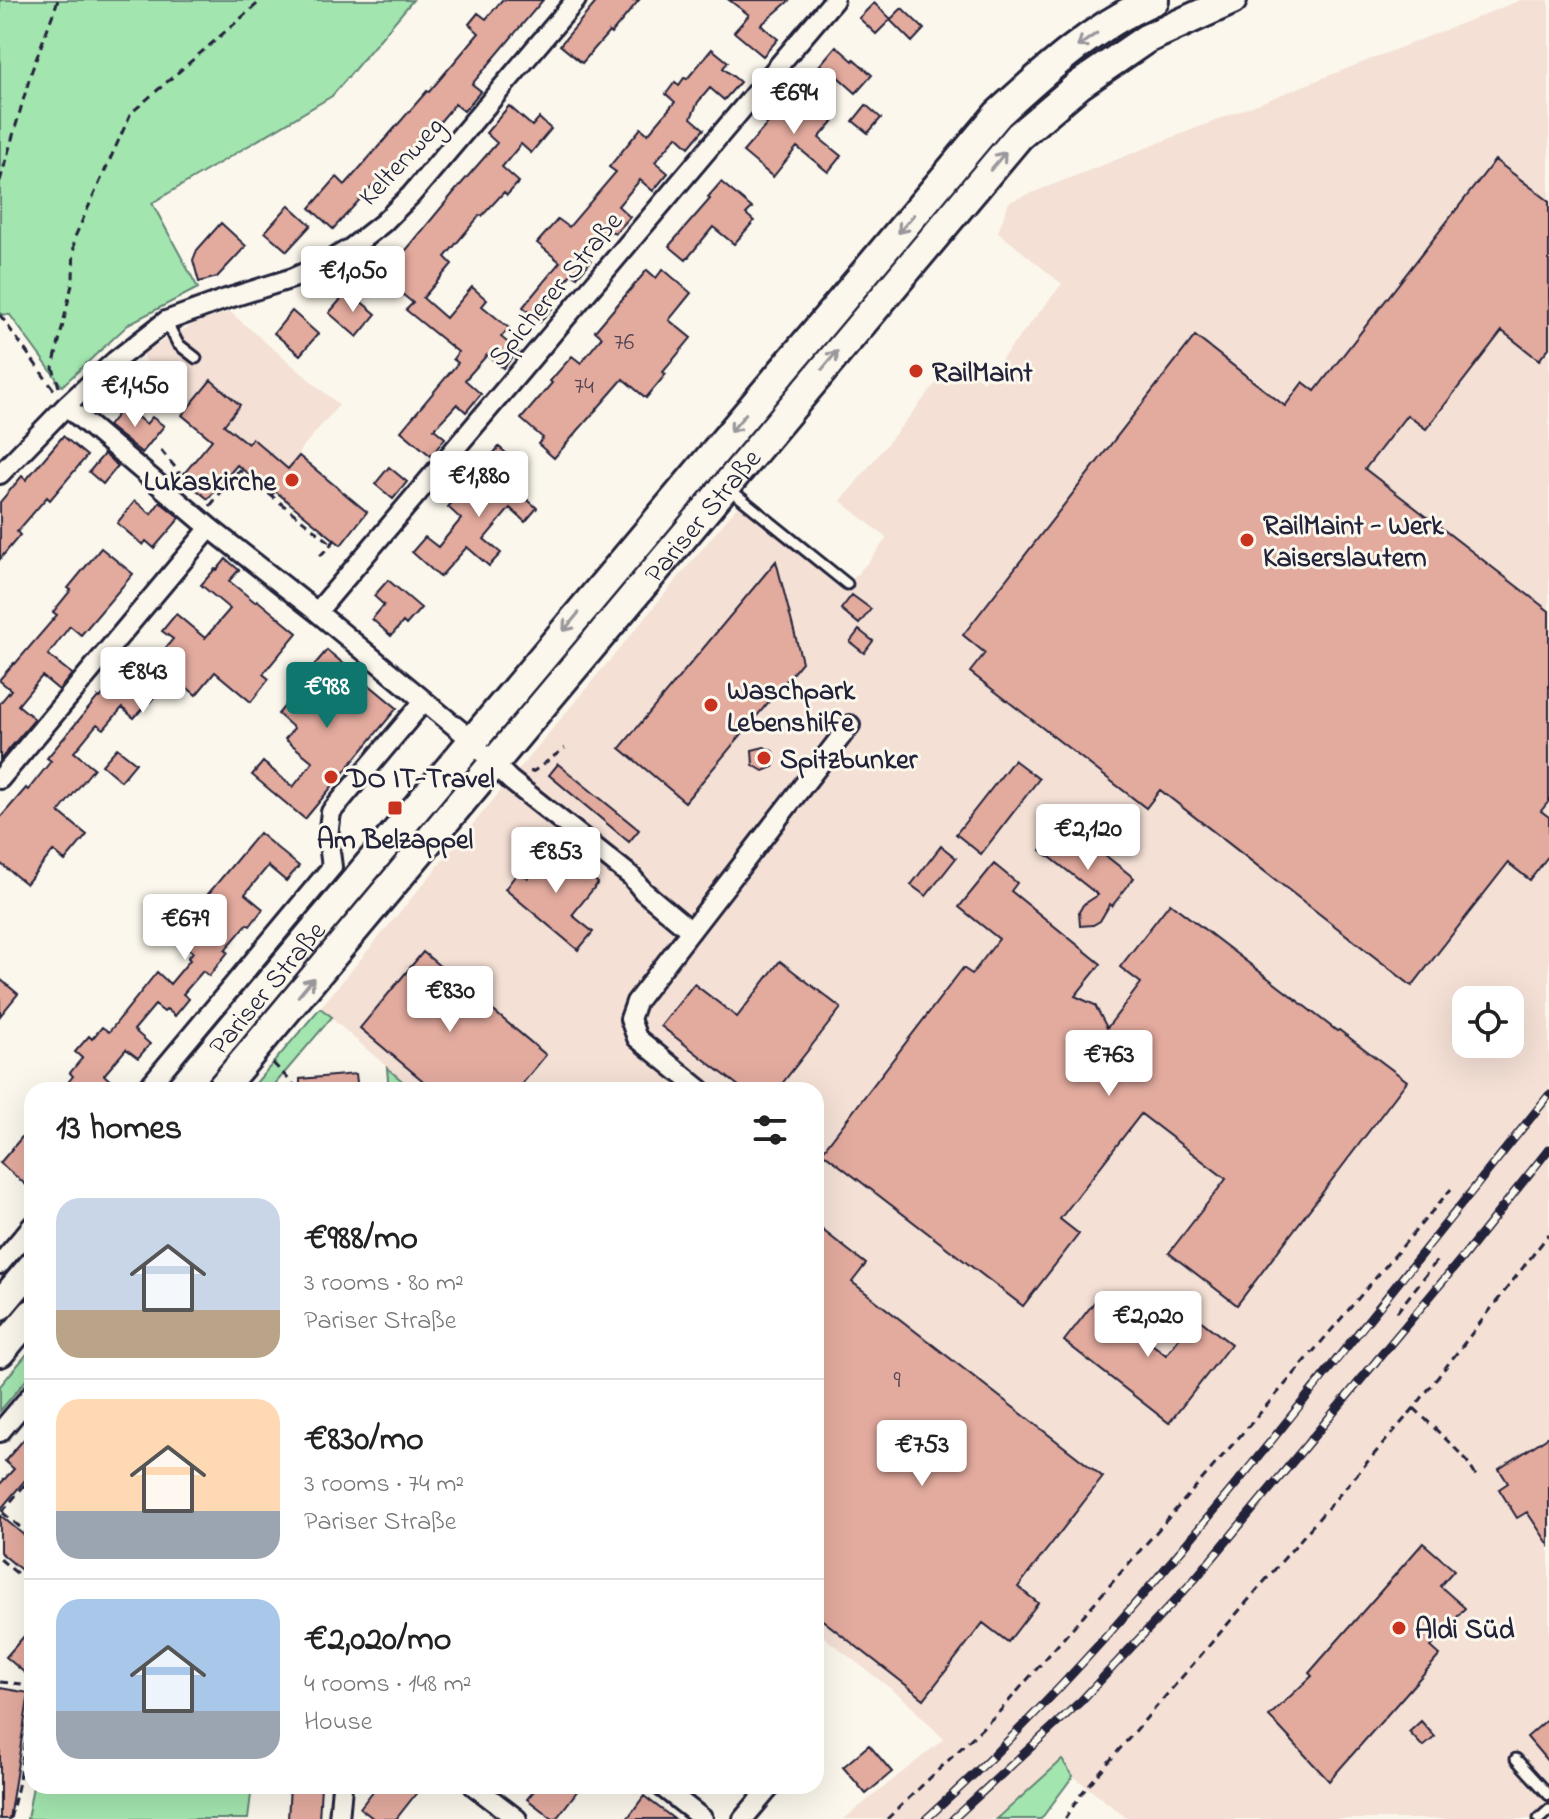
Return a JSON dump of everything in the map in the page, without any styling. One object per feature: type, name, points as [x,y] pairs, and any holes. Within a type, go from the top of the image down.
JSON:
[{"type":"main road","name":"Pariser Straße","points":[[187,1082],[998,114],[1056,61],[1129,11],[1154,0]]},
{"type":"main road","name":"Pariser Straße","points":[[227,1082],[1019,136],[1079,85],[1146,39],[1232,0]]},
{"type":"main road","points":[[0,1305],[24,1276]]},
{"type":"main road","points":[[0,1352],[24,1324]]},
{"type":"street","name":"Keltenweg","points":[[0,474],[66,406],[115,361],[166,321],[293,278],[322,265],[351,248],[383,223],[411,195],[576,0]]},
{"type":"street","name":"Spicherer Straße","points":[[317,612],[834,0]]},
{"type":"street","points":[[66,406],[209,518],[472,741],[537,802],[631,876],[643,891],[691,931]]},
{"type":"street","points":[[0,779],[209,518]]},
{"type":"street","name":"Pariser Straße","points":[[153,1082],[332,867],[328,836],[331,812],[424,701]]},
{"type":"street","points":[[691,1082],[637,1038],[630,1019],[636,1002],[850,725]]},
{"type":"street","points":[[0,1264],[24,1236]]},
{"type":"street","points":[[0,1432],[24,1404]]},
{"type":"street","points":[[339,1819],[341,1794]]},
{"type":"street","points":[[484,1794],[517,1819]]},
{"type":"street","points":[[671,1794],[703,1819]]},
{"type":"street","points":[[743,1819],[764,1794]]},
{"type":"lane","points":[[166,321],[178,344],[196,358]]},
{"type":"lane","points":[[724,485],[847,584]]},
{"type":"lane","points":[[1516,1759],[1549,1795]]},
{"type":"lane","points":[[1539,1819],[1549,1810]]},
{"type":"path","points":[[0,181],[31,73],[58,0]]},
{"type":"path","points":[[66,406],[53,368],[73,280],[74,239],[131,113],[262,0]]},
{"type":"path","points":[[0,315],[66,406]]},
{"type":"path","points":[[209,518],[239,470],[242,471],[333,542],[320,556]]},
{"type":"path","points":[[526,773],[534,771],[565,748]]},
{"type":"path","points":[[278,1068],[291,1082]]},
{"type":"path","points":[[887,1819],[1000,1711],[1451,1189]]},
{"type":"path","points":[[1065,1819],[1081,1794],[1414,1408],[1549,1234]]},
{"type":"path","points":[[1397,1312],[1439,1258]]},
{"type":"path","points":[[1414,1408],[1465,1458],[1476,1476]]},
{"type":"path","points":[[24,1485],[1,1511],[24,1530]]},
{"type":"path","points":[[0,1559],[24,1579]]},
{"type":"path","points":[[0,1682],[24,1684]]},
{"type":"path","points":[[10,1819],[24,1748]]},
{"type":"shaded area","points":[[1521,0],[1549,0],[1549,1819],[1128,1819],[1073,1776],[1062,1760],[997,1819],[844,1819],[944,1739],[904,1699],[824,1637],[824,1082],[404,1082],[320,1008],[743,500],[848,584],[887,538],[841,501],[955,360],[983,382],[1062,284],[998,232],[1009,202]]},
{"type":"shaded area","points":[[230,312],[339,405],[300,450],[288,469],[252,439],[248,444],[239,437],[237,465],[208,499],[181,477],[212,439],[182,415],[141,353],[196,323]]},
{"type":"green space","points":[[0,0],[413,0],[332,96],[152,203],[198,288],[130,323],[62,386],[10,315],[0,314]]},
{"type":"green space","points":[[320,1008],[332,1017],[277,1082],[257,1082]]},
{"type":"green space","points":[[387,1068],[404,1082],[388,1082]]},
{"type":"green space","points":[[24,1358],[24,1382],[0,1411],[0,1386]]},
{"type":"green space","points":[[1062,1760],[1073,1776],[1041,1819],[997,1819]]},
{"type":"green space","points":[[32,1794],[251,1794],[248,1819],[27,1819]]},
{"type":"building","points":[[502,0],[543,0],[472,84],[481,91],[464,111],[455,104],[423,142],[419,138],[378,189],[373,185],[333,229],[310,208],[337,177],[345,185],[479,33],[469,24],[478,13],[486,19]]},
{"type":"building","points":[[598,0],[639,0],[582,63],[560,45]]},
{"type":"building","points":[[729,0],[790,0],[761,25],[778,39],[763,56],[734,32],[749,15]]},
{"type":"building","points":[[874,3],[891,19],[876,34],[859,18]]},
{"type":"building","points":[[902,8],[924,29],[912,42],[890,20]]},
{"type":"building","points":[[836,46],[872,75],[856,93],[838,77],[835,81],[819,66]]},
{"type":"building","points":[[712,49],[728,62],[723,68],[740,82],[724,100],[710,88],[698,102],[691,118],[704,129],[689,147],[677,136],[655,162],[668,173],[653,191],[640,180],[618,206],[630,217],[615,234],[611,231],[588,258],[591,261],[577,277],[572,273],[549,300],[555,305],[540,322],[523,307],[560,262],[537,243],[558,219],[569,227],[616,172],[609,167],[641,128],[648,134],[675,102],[666,94],[675,82],[679,85],[684,78],[687,79]]},
{"type":"building","points":[[794,93],[810,107],[817,99],[838,116],[819,138],[841,156],[828,172],[797,147],[773,177],[743,152]]},
{"type":"building","points":[[866,105],[881,118],[868,133],[853,121]]},
{"type":"building","points":[[509,106],[532,126],[539,118],[551,129],[531,153],[521,144],[502,167],[519,182],[480,215],[445,257],[452,264],[423,298],[446,318],[472,287],[487,300],[482,306],[509,328],[501,337],[518,351],[503,368],[487,355],[465,380],[481,394],[466,412],[457,404],[434,429],[445,438],[431,456],[401,431],[458,363],[453,359],[458,352],[406,310],[413,303],[383,278],[497,143],[486,133]]},
{"type":"building","name":"RailMaint - Werk Kaiserslautern","points":[[1495,160],[1549,201],[1549,348],[1539,360],[1502,331],[1426,429],[1407,415],[1365,469],[1549,611],[1549,801],[1541,811],[1549,817],[1549,855],[1530,880],[1508,863],[1412,986],[1160,790],[1146,808],[970,672],[985,653],[963,635],[1195,336],[1285,406],[1303,382],[1315,391]]},
{"type":"building","points":[[721,182],[752,208],[746,214],[754,221],[734,244],[713,227],[686,260],[669,246]]},
{"type":"building","points":[[289,205],[311,225],[287,251],[265,232]]},
{"type":"building","points":[[221,223],[246,246],[217,277],[199,282],[193,260],[197,250]]},
{"type":"building","points":[[663,269],[691,293],[669,320],[691,338],[646,398],[623,379],[554,458],[538,444],[543,438],[521,419],[572,356],[581,363],[602,337],[595,331],[647,270],[656,278]]},
{"type":"building","points":[[348,291],[376,314],[357,337],[329,313]]},
{"type":"building","points":[[292,311],[318,334],[300,355],[274,333]]},
{"type":"building","points":[[211,380],[240,405],[224,425],[248,444],[252,438],[288,469],[299,456],[367,512],[341,545],[275,491],[273,494],[237,465],[208,499],[181,477],[212,440],[182,415]]},
{"type":"building","points":[[124,406],[146,424],[152,417],[164,426],[142,453],[108,426]]},
{"type":"building","points":[[63,436],[87,456],[50,500],[47,497],[17,532],[20,535],[0,559],[0,502],[22,476],[26,480]]},
{"type":"building","points":[[499,447],[526,470],[513,487],[537,508],[525,522],[510,508],[484,539],[501,553],[489,566],[467,547],[440,577],[412,552],[425,537],[438,547],[461,519],[448,507],[462,491],[479,506],[503,478],[485,463]]},
{"type":"building","points":[[104,454],[118,466],[103,484],[89,472]]},
{"type":"building","points":[[389,467],[407,482],[393,499],[375,484]]},
{"type":"building","points":[[135,501],[151,514],[160,502],[180,518],[154,548],[146,541],[143,545],[117,523]]},
{"type":"building","points":[[101,548],[133,574],[81,635],[70,626],[48,655],[72,674],[59,690],[42,676],[18,705],[35,719],[0,760],[0,703],[11,690],[0,679],[57,615],[53,612],[71,590],[68,588]]},
{"type":"building","points":[[226,559],[239,570],[229,581],[297,633],[263,674],[269,679],[251,702],[215,672],[196,695],[172,675],[134,718],[122,708],[104,729],[97,724],[74,752],[94,768],[59,812],[87,835],[65,861],[53,851],[26,884],[0,863],[0,818],[26,788],[28,790],[51,761],[47,758],[98,697],[112,684],[116,687],[139,658],[150,667],[173,639],[162,631],[176,614],[205,638],[230,609],[201,585]]},
{"type":"building","name":"Waschpark Lebenshilfe","points":[[776,561],[802,662],[685,802],[620,748]]},
{"type":"building","points":[[388,580],[421,608],[391,636],[372,619],[384,605],[374,596]]},
{"type":"building","points":[[852,595],[871,609],[859,624],[841,609]]},
{"type":"building","points":[[859,630],[873,641],[864,653],[850,642]]},
{"type":"building","points":[[327,650],[397,708],[305,819],[252,775],[263,762],[293,787],[313,762],[285,739],[294,728],[278,714]]},
{"type":"building","name":"Spitzbunker","points":[[764,747],[774,752],[776,760],[773,767],[763,771],[753,765],[752,750]]},
{"type":"building","points":[[117,748],[136,763],[121,781],[102,765]]},
{"type":"building","points":[[1014,760],[1039,779],[981,854],[956,834]]},
{"type":"building","points":[[558,764],[639,830],[629,842],[549,775]]},
{"type":"building","points":[[1063,822],[1134,878],[1112,906],[1110,904],[1100,921],[1093,925],[1080,926],[1079,912],[1083,905],[1098,895],[1041,850]]},
{"type":"building","points":[[259,833],[299,866],[286,881],[268,866],[245,894],[263,909],[225,950],[228,952],[209,976],[203,971],[183,994],[189,999],[175,1016],[155,1005],[134,1030],[150,1044],[138,1058],[126,1049],[104,1075],[112,1082],[68,1082],[73,1076],[70,1073],[82,1058],[75,1052],[89,1036],[92,1039],[102,1027],[109,1032],[157,972],[170,984],[190,960],[188,958],[193,952],[176,938],[201,908],[198,906]]},
{"type":"building","points":[[941,846],[956,858],[926,896],[911,885]]},
{"type":"building","points":[[554,847],[598,883],[572,915],[593,932],[578,950],[505,889],[519,871],[528,878]]},
{"type":"building","points":[[994,864],[1017,883],[1011,891],[1101,964],[1075,996],[1095,1005],[1107,1028],[1141,983],[1120,967],[1170,903],[1407,1081],[1237,1305],[1169,1253],[1226,1179],[1141,1114],[1060,1219],[1079,1234],[1023,1306],[824,1154],[824,1149],[963,968],[972,974],[999,939],[959,907]]},
{"type":"building","points":[[423,952],[546,1055],[524,1082],[424,1082],[360,1028]]},
{"type":"building","points":[[780,961],[841,1008],[783,1082],[734,1082],[661,1026],[694,984],[737,1017]]},
{"type":"building","points":[[0,979],[18,994],[0,1016]]},
{"type":"building","points":[[356,1074],[357,1082],[300,1082],[300,1079]]},
{"type":"building","points":[[24,1134],[24,1183],[0,1163]]},
{"type":"building","points":[[824,1231],[866,1264],[852,1282],[1103,1477],[1018,1587],[1038,1603],[1008,1642],[983,1623],[924,1699],[824,1621]]},
{"type":"building","points":[[1096,1300],[1166,1355],[1196,1317],[1231,1344],[1169,1423],[1064,1341]]},
{"type":"building","points":[[1549,1436],[1549,1545],[1527,1512],[1517,1518],[1499,1489],[1508,1483],[1499,1469]]},
{"type":"building","points":[[24,1439],[24,1482],[0,1510],[0,1484],[14,1469],[5,1461]]},
{"type":"building","points":[[0,1515],[24,1535],[24,1572],[0,1552]]},
{"type":"building","name":"Aldi Süd","points":[[1423,1543],[1454,1570],[1440,1586],[1465,1608],[1431,1647],[1440,1655],[1329,1781],[1269,1716],[1312,1676],[1309,1673]]},
{"type":"building","points":[[24,1636],[24,1672],[6,1657]]},
{"type":"building","points":[[0,1688],[24,1692],[24,1724],[9,1819],[0,1819]]},
{"type":"building","points":[[1549,1718],[1549,1763],[1527,1737]]},
{"type":"building","points":[[1421,1721],[1435,1737],[1423,1747],[1409,1732]]},
{"type":"building","points":[[869,1745],[892,1772],[866,1794],[843,1767]]},
{"type":"building","points":[[290,1794],[321,1794],[319,1819],[288,1819]]},
{"type":"building","points":[[371,1794],[416,1794],[396,1819],[374,1819],[360,1808]]},
{"type":"building","points":[[531,1794],[575,1794],[556,1819],[527,1799]]},
{"type":"building","points":[[644,1796],[674,1819],[627,1819]]},
{"type":"railway","points":[[926,1819],[1021,1728],[1154,1582],[1549,1095]]},
{"type":"railway","points":[[953,1819],[1081,1701],[1195,1579],[1549,1149]]},
{"type":"place","name":"RailMaint","points":[[916,371]]},
{"type":"place","name":"Lukaskirche","points":[[292,480]]},
{"type":"place","name":"RailMaint - Werk Kaiserslautern","points":[[1247,540]]},
{"type":"place","name":"Waschpark Lebenshilfe","points":[[711,705]]},
{"type":"place","name":"Spitzbunker","points":[[764,758]]},
{"type":"place","name":"DO IT-Travel","points":[[331,777]]},
{"type":"place","name":"Am Belzappel","points":[[395,808]]},
{"type":"place","name":"Aldi Süd","points":[[1399,1628]]}]
